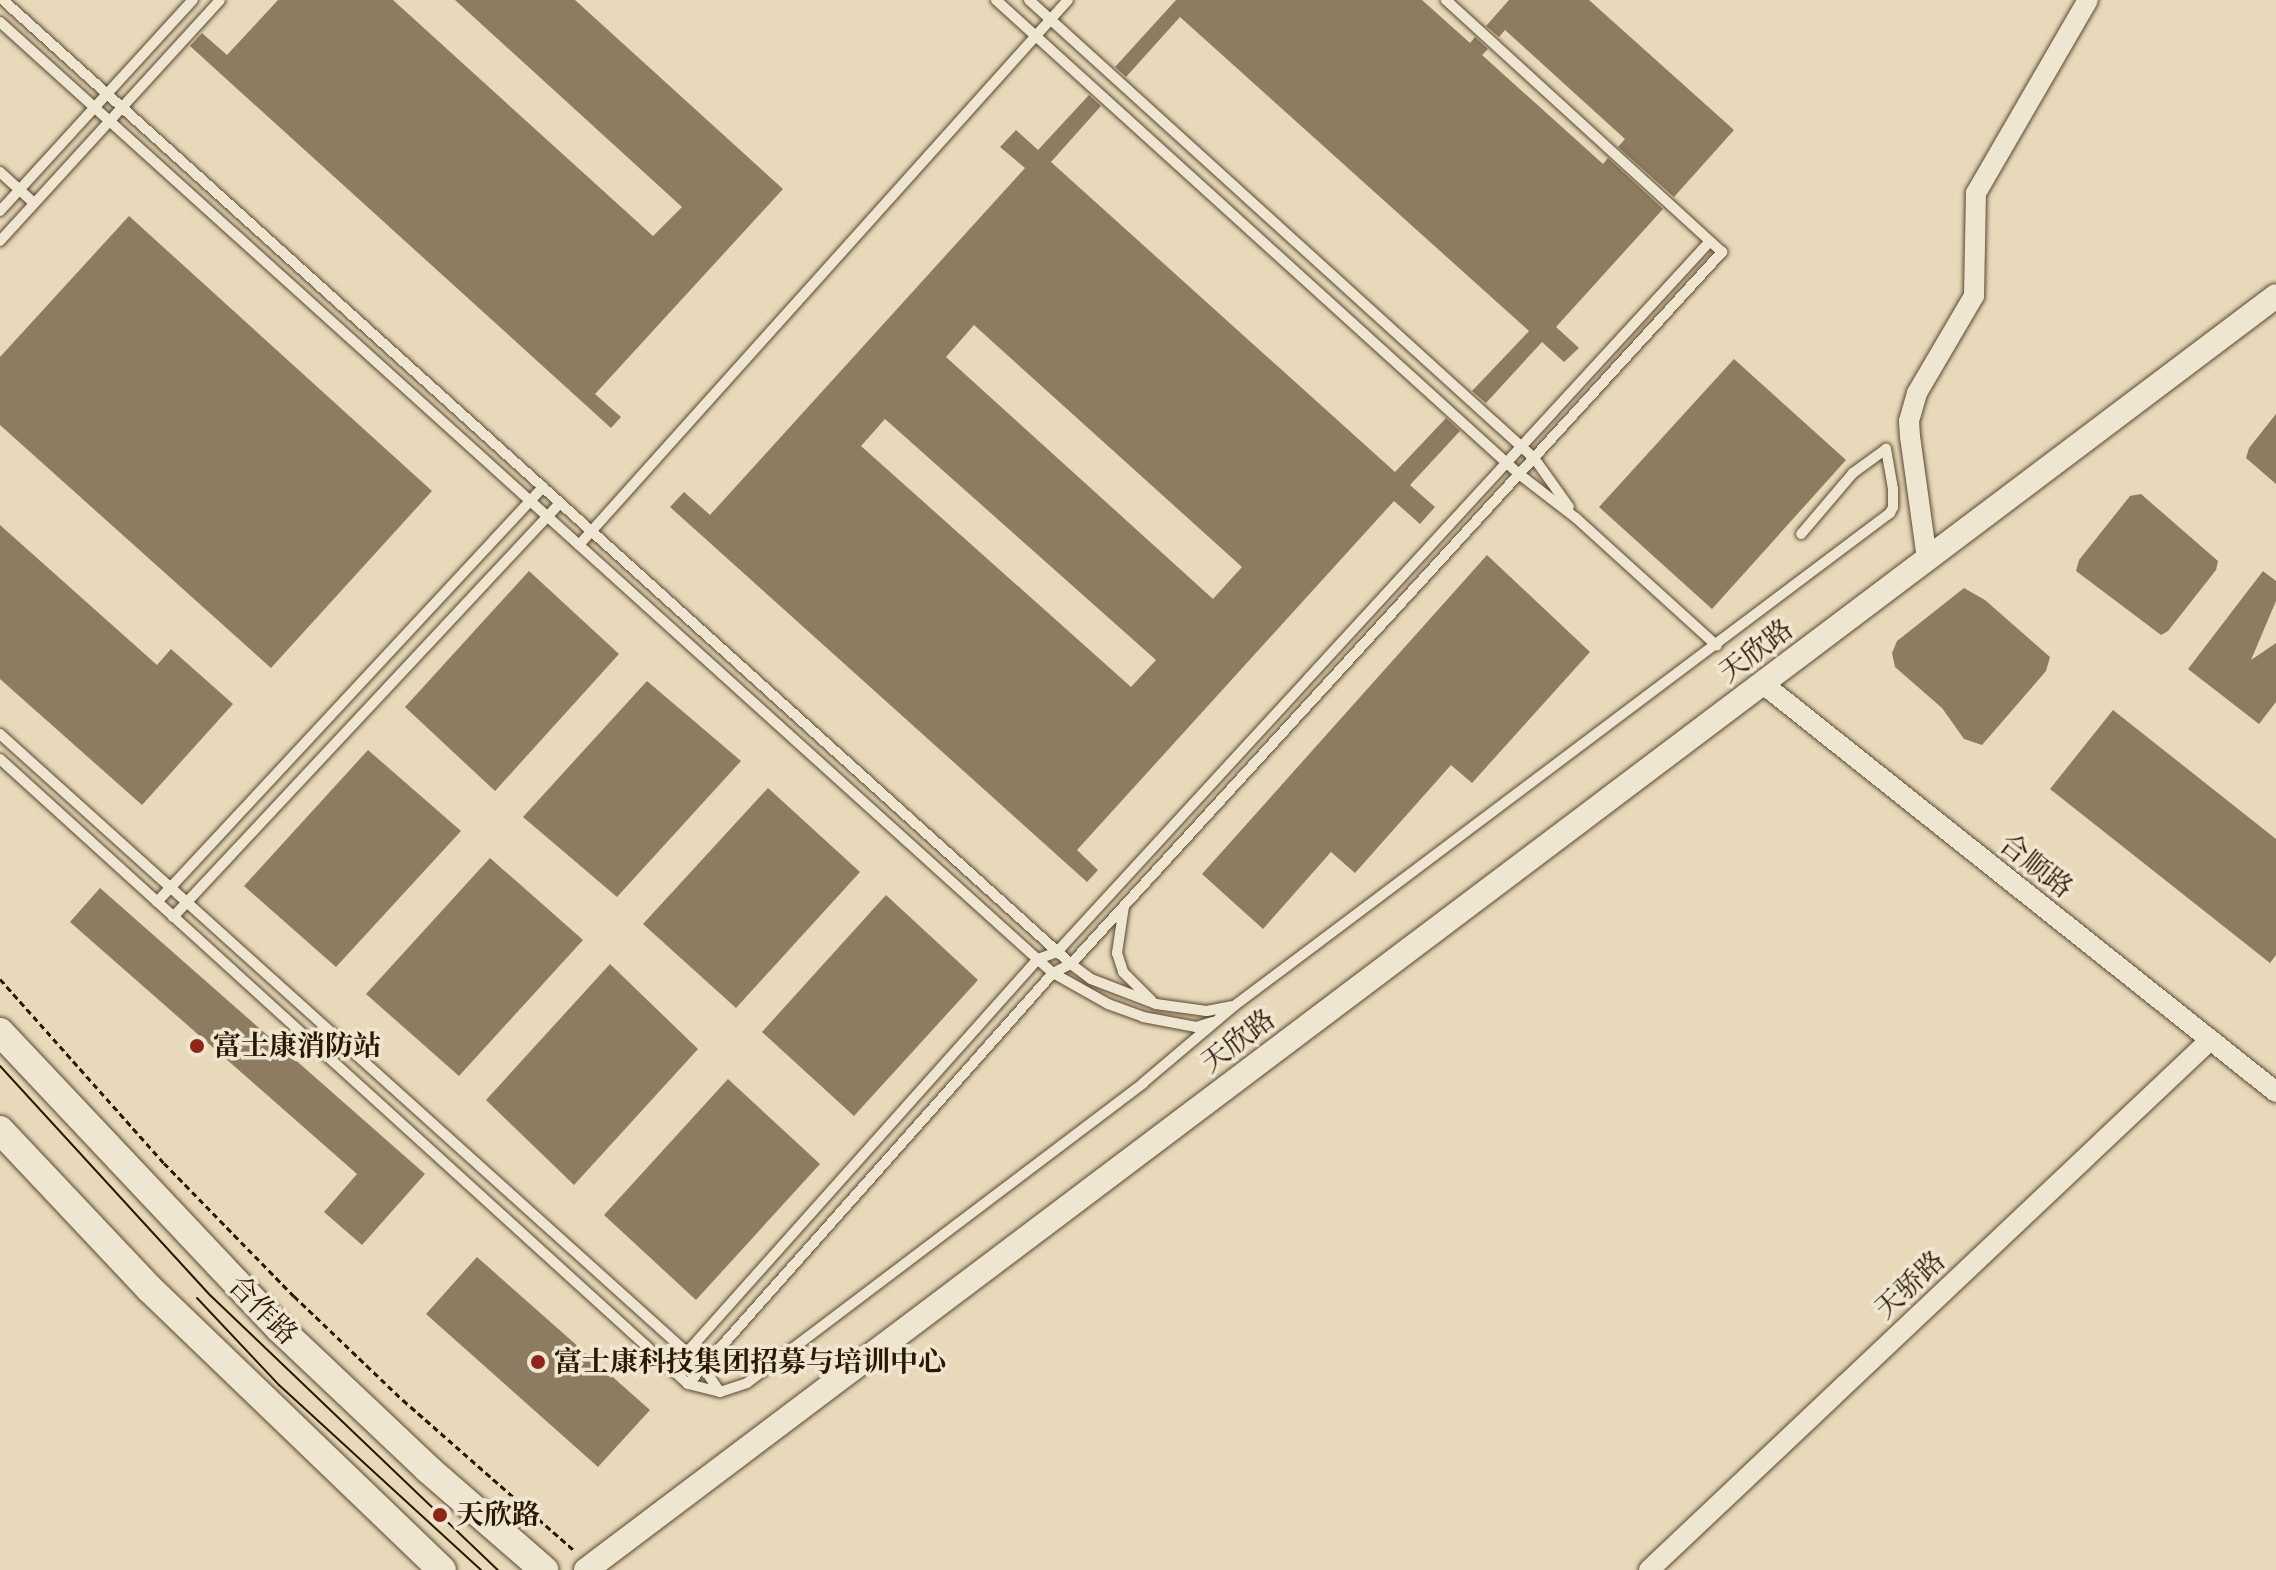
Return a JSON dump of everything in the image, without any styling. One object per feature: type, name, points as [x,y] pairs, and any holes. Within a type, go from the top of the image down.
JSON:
[{"type":"main road","name":"合作路","points":[[0,1032],[280,1329],[428,1469],[544,1570]]},
{"type":"main road","points":[[0,1130],[150,1289],[442,1570]]},
{"type":"street","points":[[1927,559],[1909,421],[1917,393],[1974,296],[1976,193],[2088,0]]},
{"type":"street","name":"天欣路","points":[[590,1567],[2276,296]]},
{"type":"street","name":"合顺路","points":[[1762,683],[2276,1092]]},
{"type":"street","name":"天骄路","points":[[1649,1570],[2210,1040]]},
{"type":"lane","points":[[3,0],[1071,964],[1091,979],[1156,1004],[1207,1011],[1234,1006]]},
{"type":"lane","points":[[0,211],[193,0]]},
{"type":"lane","points":[[0,241],[220,0]]},
{"type":"lane","points":[[996,0],[1519,474],[1576,518],[1717,646]]},
{"type":"lane","points":[[1029,0],[1534,458],[1576,518]]},
{"type":"lane","points":[[579,545],[1068,0]]},
{"type":"lane","points":[[688,1384],[1053,973],[1071,964],[1722,252],[1446,0]]},
{"type":"lane","points":[[0,22],[1053,973],[1108,1004],[1174,1025],[1196,1027],[1212,1022],[1717,646],[1890,513],[1893,489],[1886,449],[1853,473],[1801,534]]},
{"type":"lane","points":[[0,172],[34,203]]},
{"type":"lane","points":[[672,1369],[1038,959],[1057,952],[1710,241]]},
{"type":"lane","points":[[157,902],[543,487]]},
{"type":"lane","points":[[173,917],[560,503]]},
{"type":"lane","points":[[0,734],[688,1353],[703,1367],[720,1392]]},
{"type":"lane","points":[[0,759],[688,1384],[720,1392],[747,1383],[1143,1083],[1234,1006]]},
{"type":"lane","points":[[1124,906],[1117,953],[1123,972],[1156,1004]]},
{"type":"path","points":[[0,979],[164,1163],[294,1296],[590,1567]]},
{"type":"building","points":[[278,0],[393,0],[653,236],[682,207],[455,0],[575,0],[783,189],[595,394],[621,417],[611,428],[190,46],[202,33],[227,55]]},
{"type":"building","points":[[1176,0],[1422,0],[1470,43],[1475,37],[1488,49],[1482,55],[1603,164],[1608,158],[1663,209],[1556,327],[1579,348],[1564,362],[1542,342],[1486,403],[1472,391],[1529,331],[1180,17],[1126,77],[1115,67]]},
{"type":"building","points":[[1509,0],[1589,0],[1734,130],[1674,197],[1618,147],[1625,139],[1505,30],[1499,37],[1486,26]]},
{"type":"building","points":[[1089,95],[1101,106],[1051,162],[1395,472],[1446,418],[1460,431],[1410,485],[1435,507],[1420,524],[1394,501],[1077,850],[1098,870],[1087,882],[670,507],[684,492],[710,515],[1025,168],[1000,147],[1016,130],[1038,150]],"holes":[[[974,325],[1242,567],[1213,599],[946,357]],[[885,419],[1156,660],[1131,687],[861,446]]]},
{"type":"building","points":[[129,216],[432,491],[271,668],[0,425],[0,357]]},
{"type":"building","points":[[1734,359],[1846,460],[1712,609],[1599,507]]},
{"type":"building","points":[[2276,414],[2276,484],[2246,458],[2249,448]]},
{"type":"building","points":[[2141,494],[2218,561],[2216,570],[2168,631],[2161,635],[2076,571],[2079,560],[2130,496]]},
{"type":"building","points":[[0,525],[157,665],[171,649],[233,704],[142,805],[0,679]]},
{"type":"building","points":[[1487,555],[1590,652],[1472,783],[1451,765],[1355,873],[1331,852],[1263,929],[1202,874]]},
{"type":"building","points":[[529,571],[619,654],[495,791],[405,707]]},
{"type":"building","points":[[2263,571],[2276,581],[2276,601],[2251,660],[2276,643],[2276,702],[2259,724],[2188,669]]},
{"type":"building","points":[[1964,588],[1985,600],[2050,657],[2046,671],[1982,745],[1964,739],[1942,708],[1895,667],[1892,653],[1897,641]]},
{"type":"building","points":[[647,681],[741,761],[617,897],[523,817]]},
{"type":"building","points":[[2113,710],[2276,839],[2276,955],[2270,963],[2050,789]]},
{"type":"building","points":[[368,750],[461,831],[336,967],[244,886]]},
{"type":"building","points":[[768,788],[860,872],[736,1008],[643,924]]},
{"type":"building","points":[[490,858],[583,940],[459,1076],[366,994]]},
{"type":"building","points":[[100,888],[425,1174],[362,1245],[324,1212],[357,1174],[70,922]]},
{"type":"building","points":[[886,895],[978,980],[854,1116],[762,1032]]},
{"type":"building","points":[[610,964],[698,1049],[574,1185],[486,1100]]},
{"type":"building","points":[[728,1079],[820,1164],[696,1300],[604,1215]]},
{"type":"building","name":"富士康科技集团招募与培训中心","points":[[477,1257],[650,1410],[598,1467],[426,1314]]},
{"type":"tram line","points":[[0,1066],[211,1296],[498,1570]]},
{"type":"tram line","points":[[197,1298],[279,1385],[481,1570]]},
{"type":"place","name":"富士康消防站","points":[[197,1046]]},
{"type":"place","name":"富士康科技集团招募与培训中心","points":[[538,1362]]},
{"type":"place","name":"天欣路","points":[[440,1515]]}]
